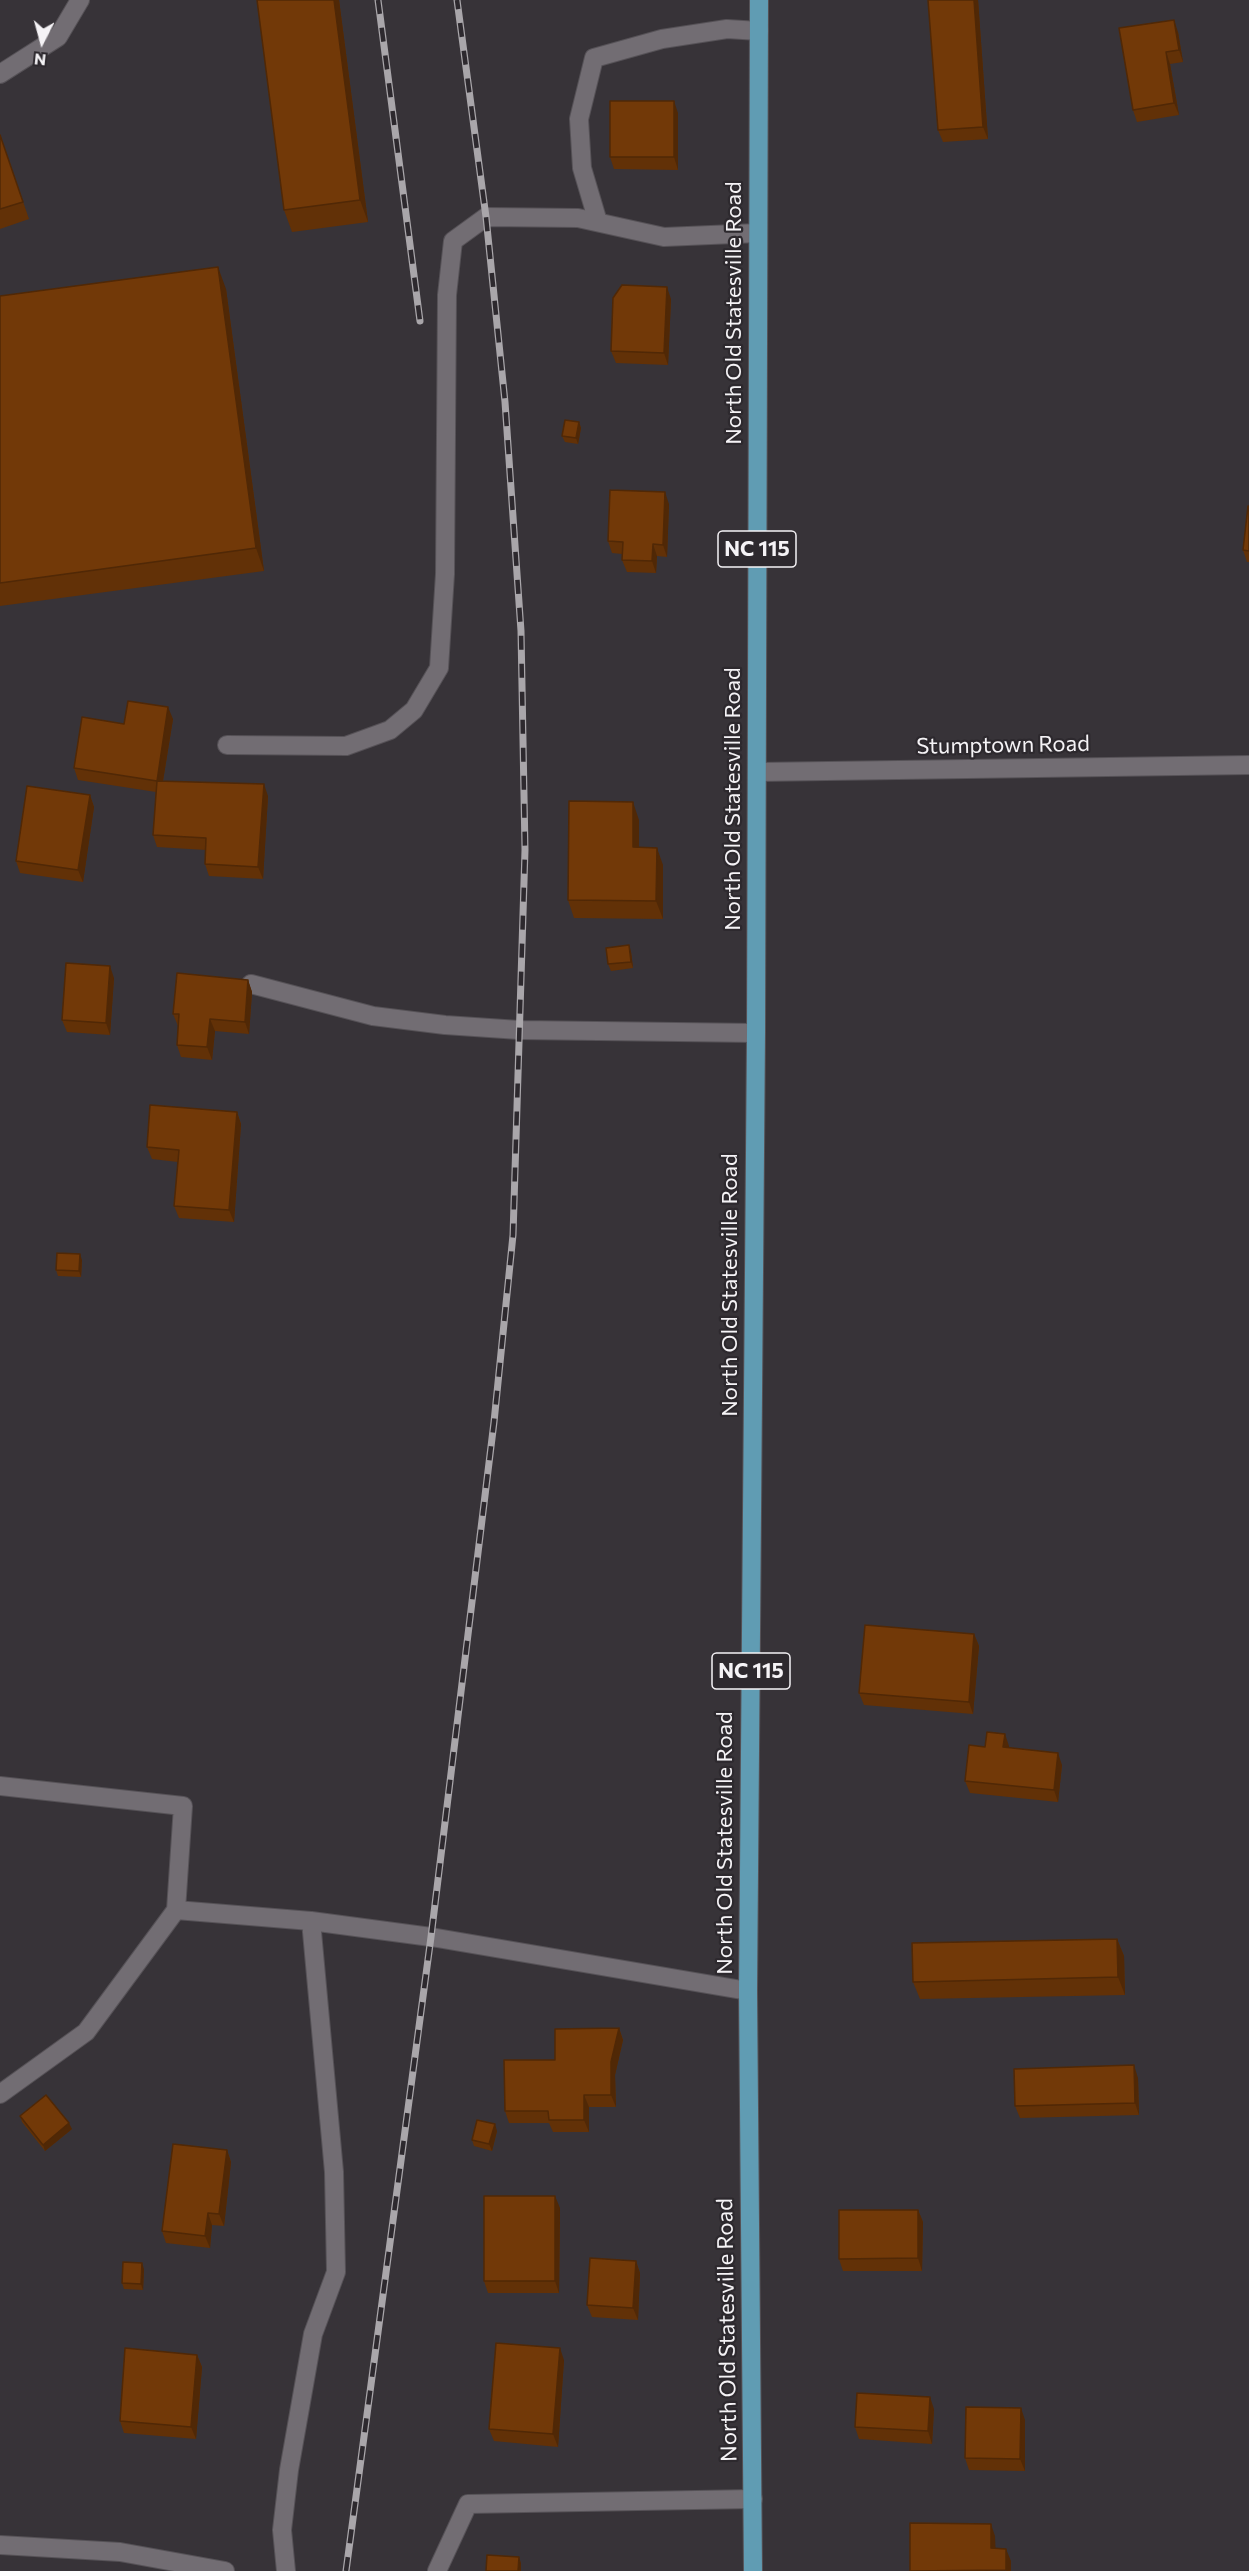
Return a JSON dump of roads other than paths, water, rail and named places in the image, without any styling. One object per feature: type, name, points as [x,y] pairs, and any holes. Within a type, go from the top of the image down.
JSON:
[{"type":"main road","name":"North Old Statesville Road","points":[[753,2571],[748,1990],[756,1033],[759,0]]},
{"type":"street","points":[[0,74],[58,37],[80,0]]},
{"type":"street","points":[[598,222],[582,168],[579,119],[594,58],[662,39],[727,29],[759,31]]},
{"type":"street","points":[[227,745],[346,746],[390,730],[414,710],[439,668],[446,574],[447,295],[453,241],[486,217],[578,218],[664,237],[758,233]]},
{"type":"street","name":"Stumptown Road","points":[[757,772],[1249,765]]},
{"type":"street","points":[[252,984],[373,1016],[445,1025],[519,1030],[756,1033]]},
{"type":"street","points":[[0,1786],[183,1806],[176,1910],[86,2032],[0,2094]]},
{"type":"street","points":[[176,1910],[311,1921],[430,1937],[748,1990]]},
{"type":"street","points":[[286,2571],[282,2530],[289,2470],[313,2334],[336,2272],[334,2172],[311,1921]]},
{"type":"street","points":[[437,2571],[468,2504],[753,2499]]},
{"type":"street","points":[[0,2545],[120,2552],[225,2571]]},
{"type":"railway","points":[[378,0],[420,321]]},
{"type":"railway","points":[[346,2571],[431,1937],[494,1422],[513,1235],[525,850],[521,631],[505,402],[486,217],[457,0]]}]
